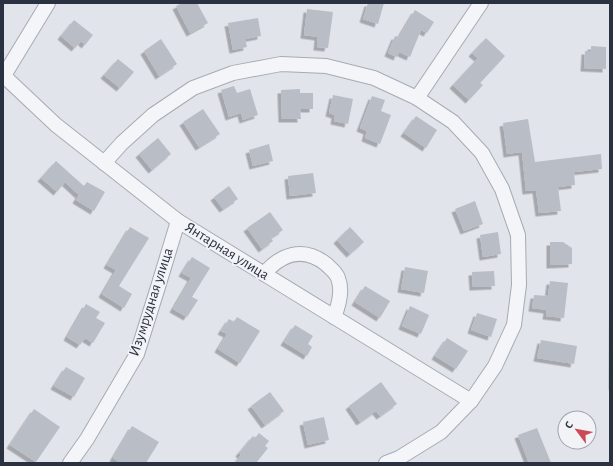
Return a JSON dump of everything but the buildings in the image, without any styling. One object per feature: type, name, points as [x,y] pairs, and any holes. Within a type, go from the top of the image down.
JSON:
[{"type":"street","points":[[3,76],[48,3]]},
{"type":"street","points":[[417,98],[480,3]]},
{"type":"street","points":[[104,163],[122,143],[153,115],[193,88],[233,73],[280,64],[326,66],[374,78],[417,98],[453,122],[482,153],[502,189],[518,235],[519,286],[514,325],[495,366],[471,401],[440,432],[399,458],[386,463]]},
{"type":"street","name":"Янтарная улица","points":[[3,76],[56,125],[178,221],[471,401]]},
{"type":"street","name":"Изумрудная улица","points":[[70,463],[87,439],[136,354],[178,221]]},
{"type":"street","points":[[264,274],[273,263],[286,256],[299,254],[311,256],[322,261],[332,269],[338,277],[340,299],[334,317]]},
{"type":"green space","points":[[610,231],[610,396],[608,388]]}]
